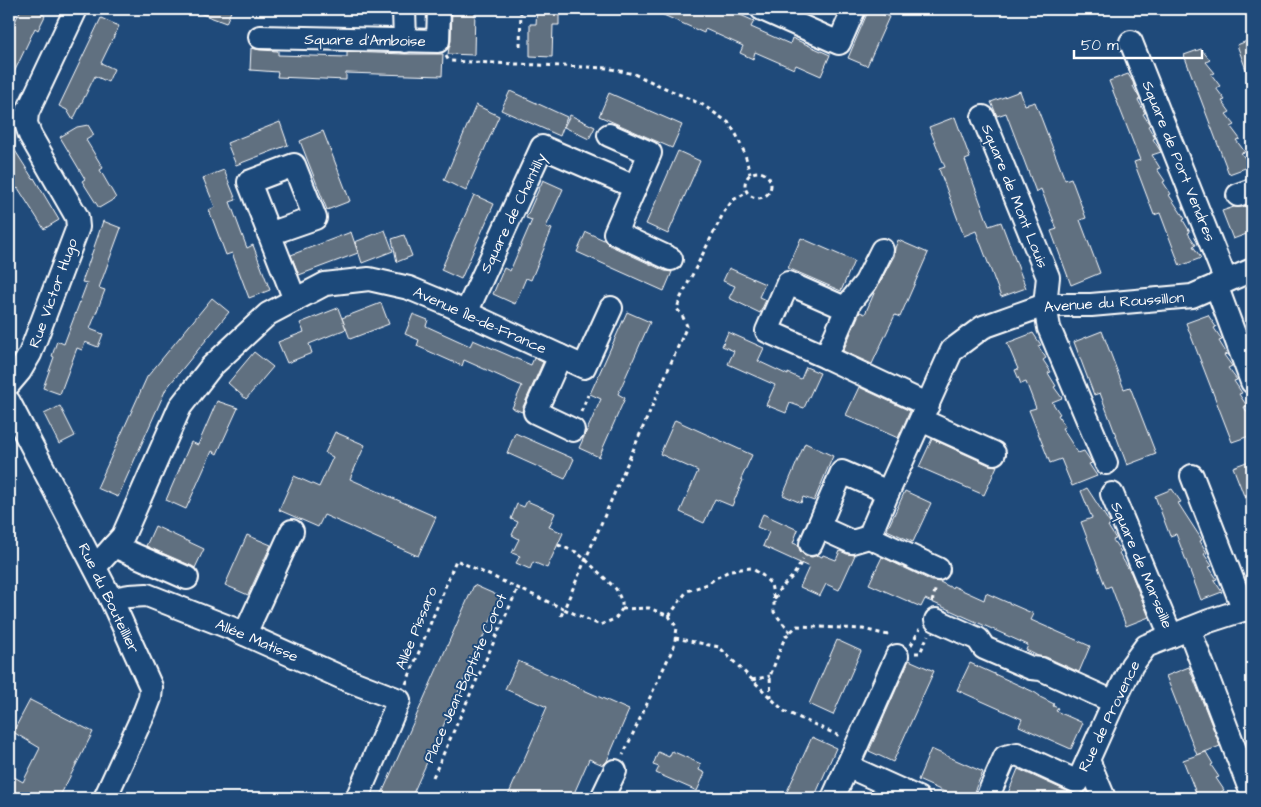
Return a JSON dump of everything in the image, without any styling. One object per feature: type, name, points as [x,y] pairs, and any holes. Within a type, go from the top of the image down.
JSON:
[{"type":"street","name":"Rue Victor Hugo","points":[[9,384],[20,371],[30,354],[78,227],[77,217],[30,135],[26,123],[27,113],[76,9]]},
{"type":"street","points":[[404,9],[405,41]]},
{"type":"street","name":"Square d'Amboise","points":[[260,37],[438,41],[439,9]]},
{"type":"street","points":[[762,9],[839,43],[854,9]]},
{"type":"street","name":"Square de Port Vendres","points":[[1131,42],[1221,283],[1252,382]]},
{"type":"street","name":"Square de Mont Louis","points":[[983,117],[1048,278],[1045,305],[1049,328],[1106,463]]},
{"type":"street","points":[[609,135],[650,153],[614,232],[671,260]]},
{"type":"street","name":"Square de Chantilly","points":[[466,313],[542,147],[635,187]]},
{"type":"street","points":[[269,234],[295,300]]},
{"type":"street","points":[[826,358],[850,302],[866,282],[882,250]]},
{"type":"street","name":"Avenue du Roussillon","points":[[869,538],[952,350],[983,327],[1045,305],[1091,305],[1192,296],[1252,270]]},
{"type":"street","name":"Avenue Île-de-France","points":[[95,567],[123,536],[180,407],[211,367],[268,314],[325,284],[369,279],[409,288],[584,367],[611,308]]},
{"type":"street","points":[[847,309],[788,283],[767,331],[826,358],[994,453]]},
{"type":"street","points":[[560,356],[535,412],[573,430]]},
{"type":"street","name":"Rue du Bouteillier","points":[[9,402],[111,599],[151,687],[150,698],[105,798]]},
{"type":"street","points":[[888,492],[842,472],[815,536],[852,542],[869,538],[938,569]]},
{"type":"street","points":[[1192,476],[1248,608]]},
{"type":"street","name":"Square de Marseille","points":[[1112,494],[1180,632],[1248,784]]},
{"type":"street","points":[[245,634],[292,531]]},
{"type":"street","points":[[114,546],[187,578]]},
{"type":"street","name":"Allée Matisse","points":[[111,599],[147,595],[245,634],[399,700]]},
{"type":"street","name":"Rue de Provence","points":[[987,798],[1006,757],[1018,754],[1078,782],[1132,665],[1146,646],[1248,608]]},
{"type":"street","points":[[936,620],[978,639],[984,648],[1031,668],[1041,669],[1114,702]]},
{"type":"street","points":[[833,798],[901,646]]},
{"type":"street","points":[[357,798],[399,700]]},
{"type":"street","points":[[1088,760],[1104,798]]},
{"type":"street","points":[[847,766],[918,798]]},
{"type":"street","points":[[602,798],[615,771]]},
{"type":"path","points":[[520,46],[521,9]]},
{"type":"path","points":[[438,41],[449,61],[608,68],[634,74],[703,105],[728,123],[737,136],[745,154],[750,174]]},
{"type":"path","points":[[761,172],[770,178],[771,188],[765,197],[754,199],[746,193],[744,182],[750,174],[761,172]]},
{"type":"path","points":[[561,616],[687,326],[677,309],[680,299],[724,212],[734,200],[746,193]]},
{"type":"path","points":[[774,600],[779,590],[793,576],[815,536]]},
{"type":"path","points":[[518,588],[600,625],[615,619],[622,609],[622,602],[616,589],[586,559],[576,552],[558,545]]},
{"type":"path","name":"Allée Pissaro","points":[[399,700],[456,560],[518,588]]},
{"type":"path","points":[[669,616],[687,591],[708,584],[730,570],[751,568],[762,575],[770,584],[774,600],[774,612],[790,632]]},
{"type":"path","name":"Place Jean-Baptiste Corot","points":[[433,777],[518,588]]},
{"type":"path","points":[[615,771],[674,646],[677,628],[669,616],[649,608],[622,609]]},
{"type":"path","points":[[771,698],[770,676],[785,637],[797,626],[862,629],[901,646],[912,653],[920,653],[936,620]]},
{"type":"path","points":[[675,638],[719,647],[784,711],[857,744]]},
{"type":"path","points":[[752,680],[770,676]]},
{"type":"building","points":[[21,9],[44,9],[42,14],[45,16],[38,30],[35,28],[9,83],[9,34]]},
{"type":"building","points":[[191,9],[232,9],[226,23]]},
{"type":"building","points":[[452,9],[475,9],[474,55],[448,54],[451,41]]},
{"type":"building","points":[[537,9],[559,9],[559,25],[553,25],[552,57],[530,56],[530,24],[536,24]]},
{"type":"building","points":[[650,9],[727,9],[754,21],[751,27],[790,44],[792,38],[830,55],[821,76],[796,65],[794,69],[755,52],[753,59],[740,53],[743,46],[705,29],[704,33]]},
{"type":"building","points":[[869,9],[889,17],[867,66],[848,58]]},
{"type":"building","points":[[101,18],[119,26],[101,63],[114,69],[108,82],[95,76],[73,120],[67,110],[59,106]]},
{"type":"building","points":[[1252,39],[1252,83],[1251,83],[1237,45]]},
{"type":"building","points":[[251,48],[278,51],[278,55],[347,57],[347,52],[443,54],[442,76],[346,73],[346,80],[277,77],[278,72],[250,70]]},
{"type":"building","points":[[1201,49],[1210,60],[1206,62],[1215,73],[1211,74],[1220,86],[1216,88],[1225,100],[1222,101],[1230,112],[1226,114],[1235,125],[1231,127],[1240,139],[1236,140],[1245,152],[1241,153],[1251,166],[1229,174],[1184,55]]},
{"type":"building","points":[[1128,74],[1140,99],[1138,100],[1145,113],[1143,114],[1150,125],[1148,126],[1155,138],[1153,139],[1161,152],[1152,155],[1160,168],[1157,169],[1171,194],[1169,195],[1185,219],[1183,220],[1190,232],[1188,233],[1196,245],[1193,246],[1201,258],[1180,266],[1160,213],[1154,215],[1134,162],[1140,160],[1109,81]]},
{"type":"building","points":[[510,91],[567,117],[560,136],[501,110]]},
{"type":"building","points":[[1020,91],[1025,105],[1035,102],[1065,180],[1071,178],[1086,218],[1080,220],[1100,273],[1071,285],[1051,231],[1057,229],[1041,189],[1036,192],[1006,113],[997,116],[991,102]]},
{"type":"building","points":[[609,93],[682,125],[672,148],[599,116]]},
{"type":"building","points":[[476,105],[499,116],[466,191],[444,180]]},
{"type":"building","points":[[570,115],[595,127],[589,139],[564,127]]},
{"type":"building","points":[[955,117],[970,158],[965,160],[989,226],[1001,222],[1026,288],[1001,297],[976,231],[964,236],[939,169],[945,167],[929,127]]},
{"type":"building","points":[[280,122],[288,145],[236,165],[227,143]]},
{"type":"building","points":[[88,125],[94,135],[86,140],[103,168],[100,170],[116,198],[99,208],[82,181],[85,179],[60,137],[77,127]]},
{"type":"building","points":[[323,131],[350,201],[327,210],[300,141]]},
{"type":"building","points":[[9,141],[59,220],[44,229],[18,188],[14,191],[9,183]]},
{"type":"building","points":[[678,151],[700,161],[668,234],[646,224]]},
{"type":"building","points":[[224,170],[236,200],[230,202],[247,248],[253,245],[270,290],[249,298],[232,253],[226,255],[209,210],[215,207],[203,178]]},
{"type":"building","points":[[543,180],[563,189],[546,227],[552,229],[531,280],[526,278],[515,304],[493,294],[504,268],[510,271],[532,220],[526,218]]},
{"type":"building","points":[[474,195],[494,204],[461,279],[441,270]]},
{"type":"building","points":[[1252,204],[1252,232],[1233,239],[1222,211]]},
{"type":"building","points":[[103,221],[121,228],[99,288],[105,290],[90,329],[103,334],[98,347],[85,342],[82,350],[77,348],[60,394],[43,388],[54,357],[52,356],[57,341],[64,344],[87,283],[82,282]]},
{"type":"building","points":[[385,230],[393,251],[362,263],[355,242]]},
{"type":"building","points":[[351,232],[358,253],[299,275],[291,255]]},
{"type":"building","points":[[586,232],[604,240],[609,245],[665,271],[672,272],[664,291],[577,252]]},
{"type":"building","points":[[404,235],[412,256],[397,262],[392,239]]},
{"type":"building","points":[[801,238],[854,261],[841,291],[788,268]]},
{"type":"building","points":[[898,240],[928,253],[900,317],[895,315],[872,364],[843,351],[860,312],[865,314],[894,256]]},
{"type":"building","points":[[729,268],[765,284],[759,297],[766,300],[760,313],[729,298],[735,286],[723,281]]},
{"type":"building","points":[[212,298],[229,312],[166,389],[118,497],[97,488],[147,377]]},
{"type":"building","points":[[381,303],[389,324],[350,339],[342,318]]},
{"type":"building","points":[[338,308],[346,329],[309,344],[312,353],[287,363],[278,342],[304,332],[300,323]]},
{"type":"building","points":[[627,312],[650,322],[618,394],[625,398],[599,457],[579,448],[601,399],[590,394]]},
{"type":"building","points":[[413,314],[428,320],[426,326],[470,346],[473,340],[531,365],[534,358],[543,362],[522,412],[512,408],[522,386],[464,360],[462,366],[417,346],[419,340],[405,334]]},
{"type":"building","points":[[1208,315],[1222,340],[1219,341],[1227,354],[1224,355],[1232,366],[1228,368],[1237,380],[1234,381],[1242,393],[1239,394],[1247,406],[1244,407],[1252,420],[1252,435],[1232,442],[1186,323]]},
{"type":"building","points":[[1102,331],[1124,389],[1130,387],[1156,454],[1127,465],[1100,393],[1094,395],[1074,342]]},
{"type":"building","points":[[728,332],[764,348],[758,361],[788,375],[788,373],[801,379],[806,367],[820,373],[804,408],[790,403],[786,413],[766,405],[775,385],[728,364],[734,351],[722,346]]},
{"type":"building","points":[[1033,333],[1041,345],[1038,346],[1046,358],[1043,360],[1051,372],[1048,373],[1056,386],[1054,387],[1062,398],[1052,402],[1060,414],[1058,415],[1065,427],[1062,428],[1078,453],[1084,451],[1092,463],[1089,464],[1097,476],[1072,486],[1061,459],[1050,463],[1029,410],[1036,408],[1026,382],[1021,384],[1015,370],[1018,369],[1007,343]]},
{"type":"building","points":[[254,352],[273,367],[246,399],[228,383]]},
{"type":"building","points":[[859,387],[910,411],[898,438],[846,415]]},
{"type":"building","points":[[217,401],[238,408],[217,454],[212,451],[186,509],[166,500],[191,442],[198,445]]},
{"type":"building","points":[[60,406],[75,436],[59,444],[44,414]]},
{"type":"building","points":[[675,420],[752,455],[732,506],[715,499],[704,523],[680,512],[698,471],[660,454]]},
{"type":"building","points":[[335,432],[365,445],[350,479],[436,517],[418,556],[324,515],[318,527],[279,510],[294,476],[319,487],[333,457],[325,453]]},
{"type":"building","points":[[515,433],[574,459],[565,479],[507,453]]},
{"type":"building","points":[[932,439],[989,465],[997,466],[984,495],[919,467]]},
{"type":"building","points":[[805,443],[833,456],[814,501],[803,497],[801,503],[783,495]]},
{"type":"building","points":[[1252,460],[1252,514],[1251,514],[1233,467]]},
{"type":"building","points":[[1087,488],[1111,525],[1108,526],[1116,539],[1113,540],[1131,573],[1149,617],[1126,626],[1111,586],[1106,588],[1081,522],[1092,518],[1081,491]]},
{"type":"building","points":[[1172,489],[1181,502],[1178,503],[1202,540],[1200,541],[1207,553],[1204,554],[1212,566],[1209,567],[1217,579],[1214,580],[1222,592],[1201,600],[1176,534],[1170,536],[1155,496]]},
{"type":"building","points":[[905,491],[931,503],[913,542],[887,530]]},
{"type":"building","points":[[527,501],[555,513],[549,527],[563,533],[547,568],[533,562],[530,569],[516,563],[520,556],[512,553],[519,539],[512,535],[518,522],[511,519],[517,504],[524,507]]},
{"type":"building","points":[[763,514],[798,530],[793,543],[798,545],[800,551],[805,556],[812,557],[818,555],[822,557],[823,555],[836,560],[840,551],[855,555],[839,590],[826,584],[820,596],[800,587],[809,567],[763,546],[769,532],[757,527]]},
{"type":"building","points":[[155,526],[204,549],[195,568],[146,546]]},
{"type":"building","points":[[247,535],[271,545],[248,595],[225,585]]},
{"type":"building","points":[[882,557],[932,581],[940,582],[952,588],[953,586],[984,600],[986,593],[1034,614],[1031,620],[1090,646],[1079,672],[1046,657],[1038,656],[1026,650],[1028,645],[925,599],[921,607],[869,584]]},
{"type":"building","points":[[474,585],[501,597],[411,798],[380,798]]},
{"type":"building","points":[[837,640],[861,651],[833,715],[809,704]]},
{"type":"building","points":[[909,660],[934,671],[893,762],[869,751]]},
{"type":"building","points":[[518,661],[629,710],[607,761],[603,765],[589,759],[572,798],[507,798],[547,707],[505,689]]},
{"type":"building","points":[[970,663],[1034,692],[1054,704],[1053,706],[1058,708],[1056,711],[1083,723],[1071,749],[1019,726],[1022,719],[957,690]]},
{"type":"building","points":[[1189,667],[1220,746],[1197,755],[1166,676]]},
{"type":"building","points":[[30,700],[93,732],[59,798],[9,798],[9,774],[23,782],[40,748],[13,732]]},
{"type":"building","points":[[812,737],[836,748],[814,798],[784,798]]},
{"type":"building","points":[[931,749],[983,772],[971,798],[957,795],[956,797],[918,780]]},
{"type":"building","points":[[672,751],[701,764],[699,770],[705,773],[697,791],[656,773],[659,767],[653,765],[658,752],[669,757]]},
{"type":"building","points":[[1206,752],[1213,764],[1211,765],[1219,777],[1216,778],[1224,790],[1221,792],[1225,798],[1198,798],[1183,760]]},
{"type":"building","points":[[1018,769],[1073,794],[1083,798],[1006,798]]}]
